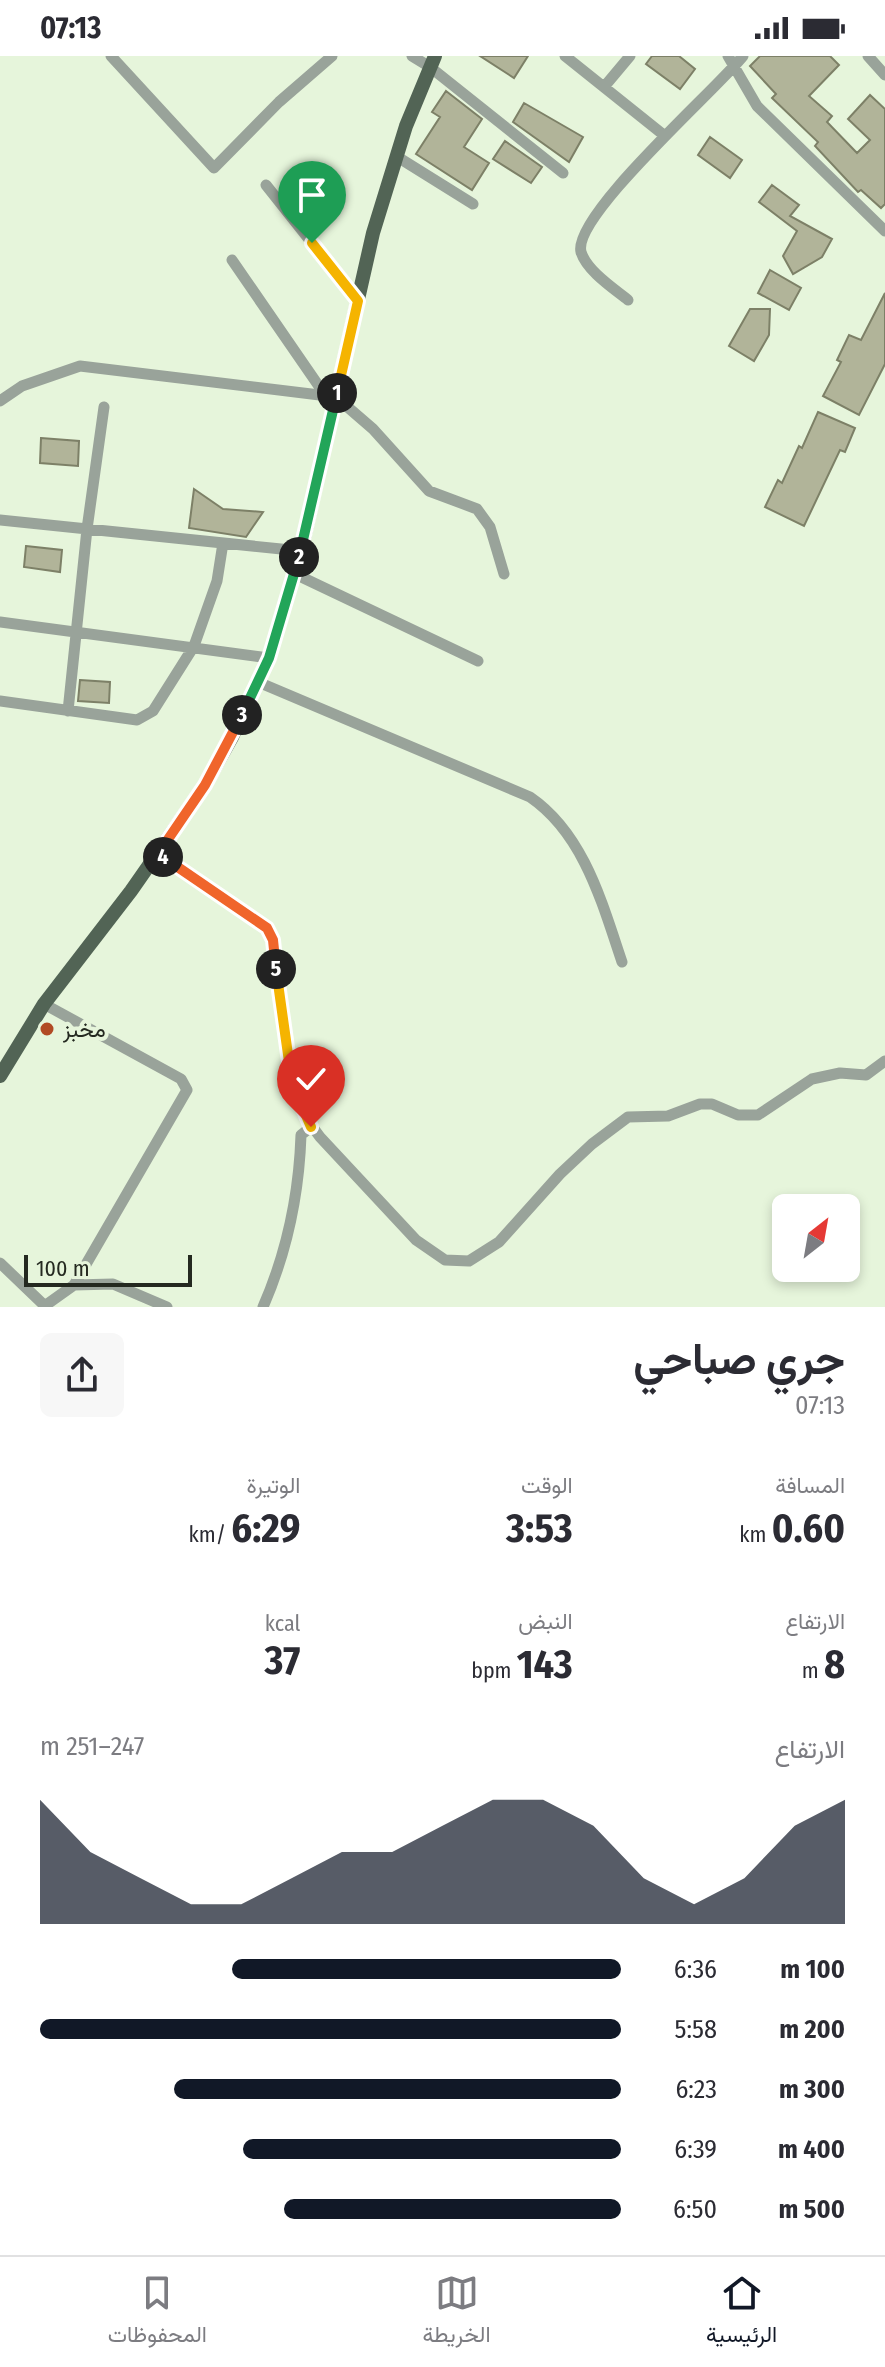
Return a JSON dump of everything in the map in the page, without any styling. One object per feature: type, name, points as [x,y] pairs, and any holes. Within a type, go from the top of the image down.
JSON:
[{"type":"main road","points":[[0,1076],[44,1004],[158,854],[205,785],[269,658],[301,551],[330,396],[358,301],[373,233],[396,156],[433,62]]},
{"type":"street","points":[[111,56],[214,168],[279,102],[332,56]]},
{"type":"street","points":[[412,56],[433,62],[563,173]]},
{"type":"street","points":[[565,56],[665,136]]},
{"type":"street","points":[[604,87],[630,56]]},
{"type":"street","points":[[868,56],[882,66]]},
{"type":"street","points":[[628,300],[589,265],[582,254],[581,242],[618,186],[736,59]]},
{"type":"street","points":[[736,59],[744,88],[757,106],[885,231]]},
{"type":"street","points":[[396,156],[473,204]]},
{"type":"street","points":[[266,185],[358,301]]},
{"type":"street","points":[[232,260],[330,396],[373,429],[429,491],[477,509],[490,527],[504,574]]},
{"type":"street","points":[[0,401],[22,386],[80,366],[330,396]]},
{"type":"street","points":[[68,711],[87,529],[104,407]]},
{"type":"street","points":[[0,520],[301,551]]},
{"type":"street","points":[[0,701],[137,720],[146,717],[153,711],[194,646],[217,581],[223,543]]},
{"type":"street","points":[[295,574],[478,661]]},
{"type":"street","points":[[0,622],[269,658]]},
{"type":"street","points":[[258,682],[516,791],[546,808],[561,824],[597,889],[622,962]]},
{"type":"street","points":[[158,854],[243,911],[270,933],[292,1083],[311,1127],[416,1240],[445,1260],[469,1261],[499,1242],[560,1174],[620,1121],[637,1115],[668,1116],[700,1104],[712,1104],[738,1115],[758,1115],[812,1079],[840,1073],[866,1075],[885,1061]]},
{"type":"street","points":[[0,1263],[46,1306],[74,1285],[187,1087],[176,1076],[44,1004]]},
{"type":"street","points":[[263,1307],[290,1227],[298,1183],[301,1135],[311,1127]]},
{"type":"street","points":[[74,1285],[113,1284],[167,1307]]},
{"type":"building","points":[[480,56],[528,56],[514,78]]},
{"type":"building","points":[[652,56],[679,56],[695,69],[680,89],[646,64]]},
{"type":"building","points":[[760,56],[830,56],[839,65],[809,96],[832,116],[827,122],[857,153],[870,140],[848,119],[870,95],[885,109],[885,204],[881,208],[861,190],[858,192],[815,146],[818,142],[772,98],[776,94],[750,66]]},
{"type":"building","points":[[446,91],[482,119],[464,147],[489,163],[472,190],[416,154],[440,117],[432,112]]},
{"type":"building","points":[[524,103],[583,137],[569,162],[513,122]]},
{"type":"building","points":[[710,137],[742,160],[730,178],[698,155]]},
{"type":"building","points":[[505,141],[542,167],[531,183],[493,159]]},
{"type":"building","points":[[772,185],[799,205],[790,216],[832,239],[822,257],[793,274],[783,256],[797,231],[759,202]]},
{"type":"building","points":[[770,270],[801,288],[789,310],[758,293]]},
{"type":"building","points":[[885,293],[885,364],[859,415],[823,396],[841,362],[837,360],[849,335],[861,340]]},
{"type":"building","points":[[750,309],[770,309],[769,335],[754,361],[729,346]]},
{"type":"building","points":[[818,412],[855,428],[845,452],[840,450],[804,526],[765,507],[778,480],[782,483],[799,446],[802,448]]},
{"type":"building","points":[[41,438],[79,441],[78,466],[40,463]]},
{"type":"building","points":[[194,489],[223,509],[263,512],[246,537],[189,528]]},
{"type":"building","points":[[26,546],[62,550],[60,572],[24,567]]},
{"type":"building","points":[[80,680],[110,682],[109,703],[78,701]]},
{"type":"place","name":"مخبز","points":[[47,1029]]},
{"type":"route","points":[[311,1127],[292,1083],[270,933],[243,911],[158,854],[205,785],[258,682],[281,624],[301,551],[358,301],[312,243]]}]
